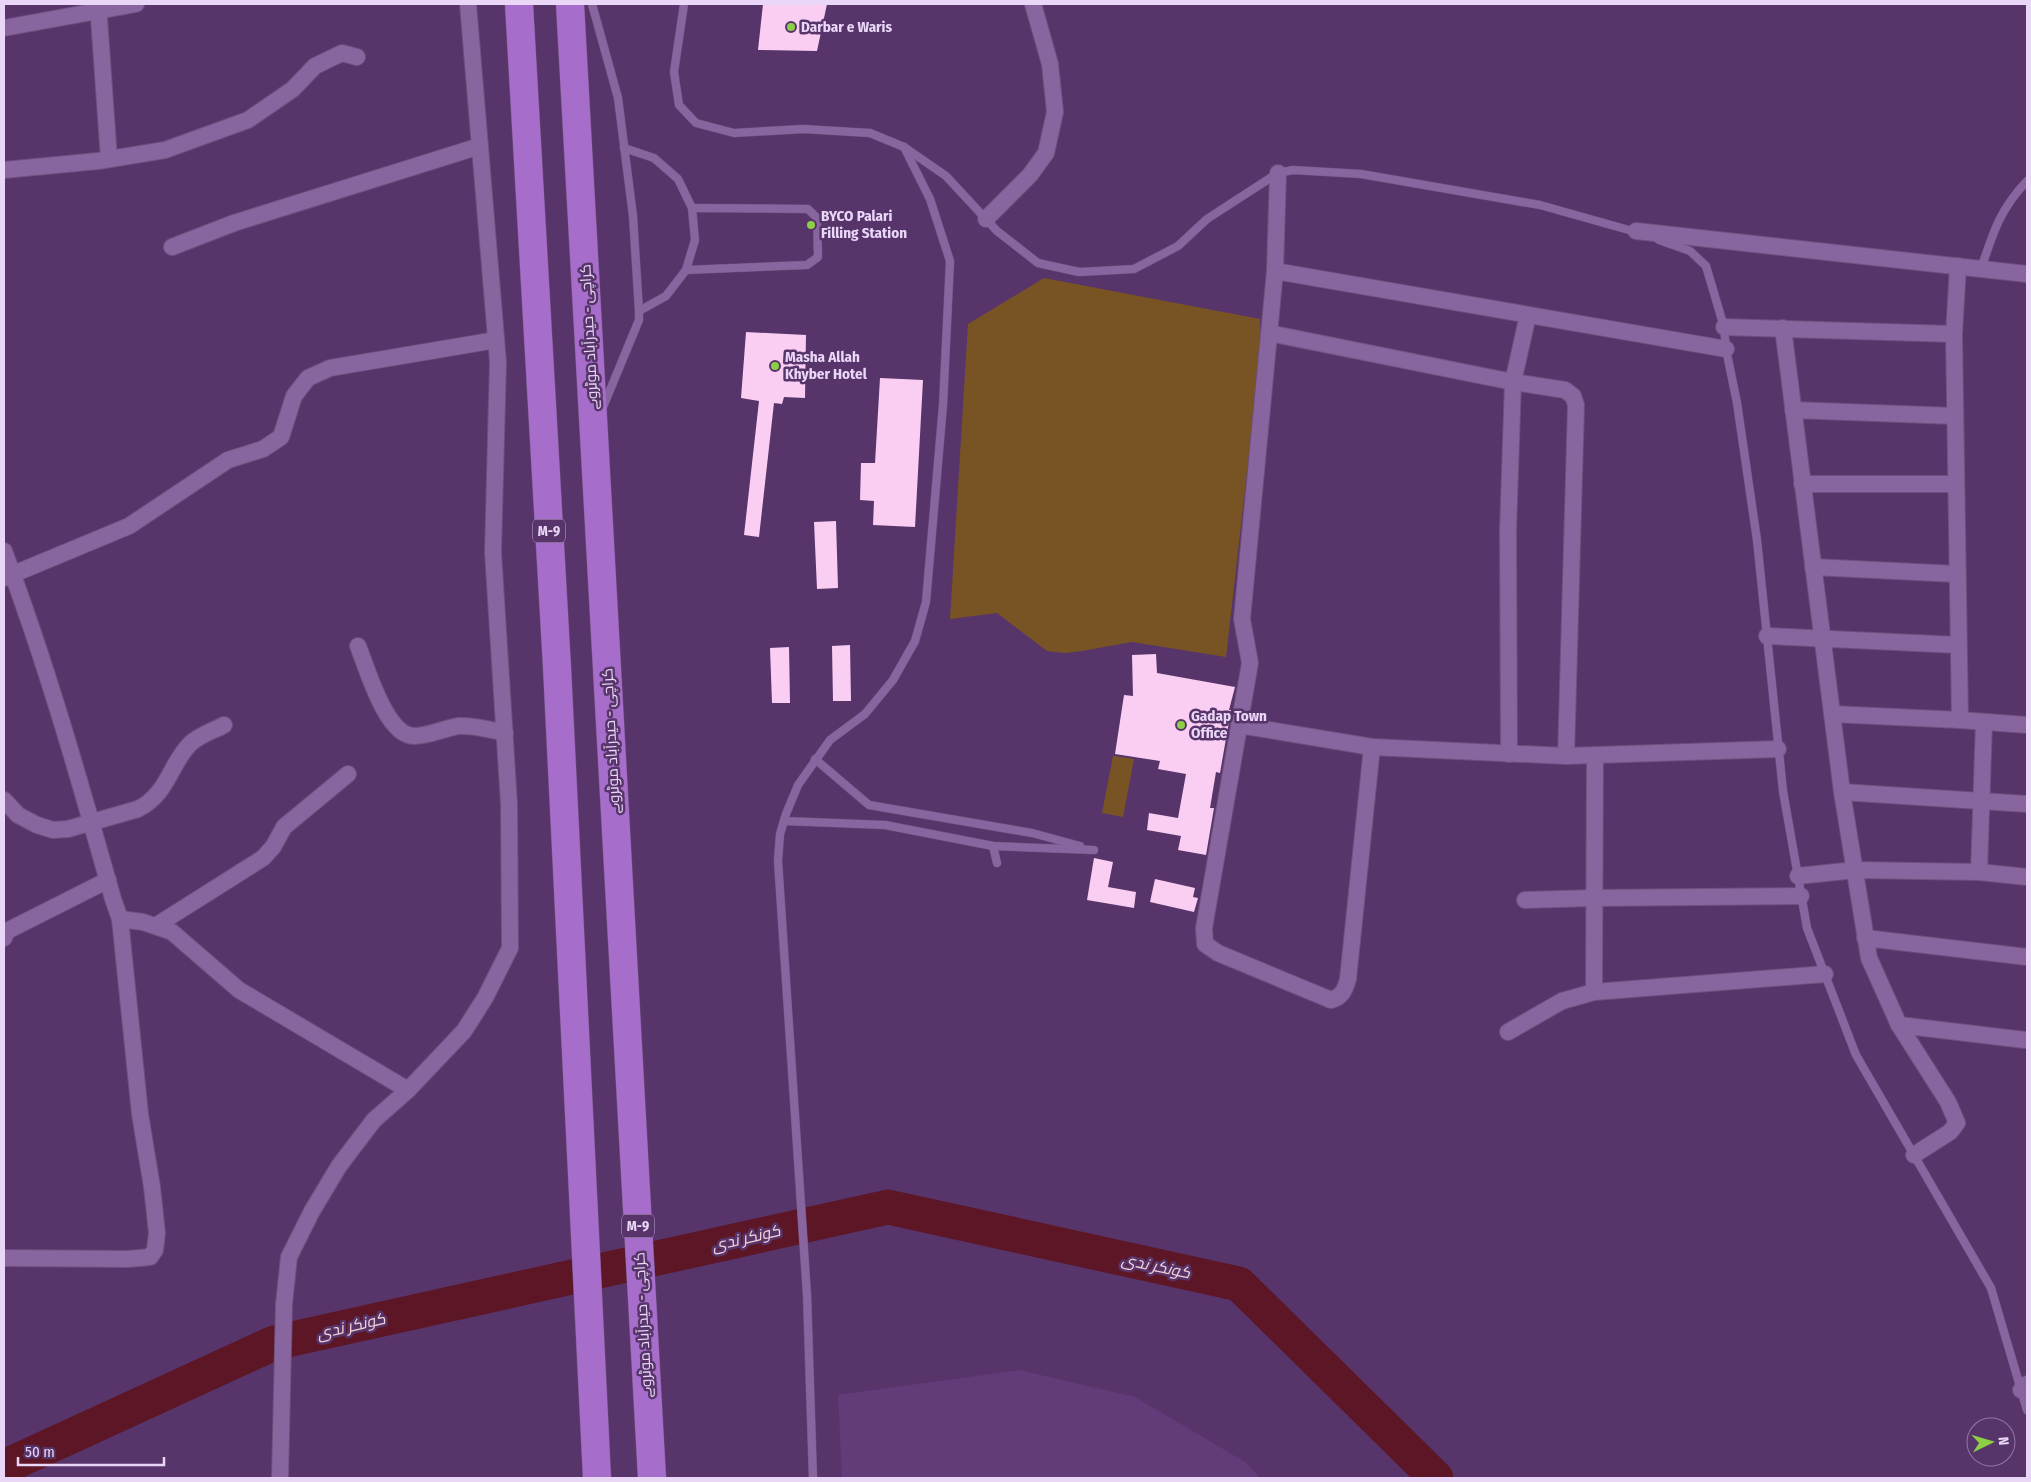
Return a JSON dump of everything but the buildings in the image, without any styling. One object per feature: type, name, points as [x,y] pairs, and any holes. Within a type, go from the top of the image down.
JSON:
[{"type":"highway","name":"M-9","points":[[519,4],[556,658],[597,1478]]},
{"type":"highway","name":"کراچی - حیدرآباد موٹروے","points":[[570,4],[652,1478]]},
{"type":"street","points":[[4,28],[98,7],[136,4]]},
{"type":"street","points":[[280,1478],[284,1304],[289,1258],[312,1211],[340,1166],[374,1120],[408,1090],[464,1031],[485,998],[510,948],[509,804],[493,552],[498,362],[468,4]]},
{"type":"street","points":[[986,219],[1030,175],[1046,152],[1055,112],[1050,64],[1033,4]]},
{"type":"street","points":[[98,7],[109,159]]},
{"type":"street","points":[[4,170],[109,159],[166,150],[248,120],[293,89],[315,66],[342,53],[357,57]]},
{"type":"street","points":[[172,247],[234,223],[480,146]]},
{"type":"street","points":[[1278,173],[1275,271],[1242,619],[1250,663],[1204,928],[1205,944],[1218,953],[1331,1000],[1338,998],[1348,980],[1372,746]]},
{"type":"street","points":[[1636,231],[2027,274]]},
{"type":"street","points":[[1958,266],[1954,334],[1960,720]]},
{"type":"street","points":[[1275,271],[1726,349]]},
{"type":"street","points":[[1509,754],[1508,530],[1513,382],[1528,315]]},
{"type":"street","points":[[1724,327],[1954,334]]},
{"type":"street","points":[[1783,328],[1842,792],[1869,958],[1899,1025],[1948,1102],[1957,1122],[1950,1132],[1914,1155]]},
{"type":"street","points":[[1269,333],[1513,382],[1565,390],[1573,396],[1576,405],[1566,756]]},
{"type":"street","points":[[8,576],[128,526],[228,460],[263,449],[280,437],[294,396],[308,378],[330,368],[496,340]]},
{"type":"street","points":[[1792,410],[1955,416]]},
{"type":"street","points":[[1802,484],[1956,484]]},
{"type":"street","points":[[4,551],[8,576],[78,772],[120,919],[140,1114],[152,1187],[157,1233],[154,1250],[150,1257],[128,1259],[4,1258]]},
{"type":"street","points":[[1813,567],[1957,574]]},
{"type":"street","points":[[1767,636],[1822,637],[1958,645]]},
{"type":"street","points":[[358,646],[388,719],[400,732],[413,736],[458,726],[472,726],[505,733]]},
{"type":"street","points":[[1832,714],[2027,725]]},
{"type":"street","points":[[1979,872],[1984,722]]},
{"type":"street","points":[[4,800],[18,815],[36,826],[54,830],[68,829],[138,809],[146,805],[165,785],[191,743],[224,725]]},
{"type":"street","points":[[1239,725],[1372,746],[1509,754],[1566,756],[1778,749]]},
{"type":"street","points":[[1594,992],[1595,755]]},
{"type":"street","points":[[157,925],[263,858],[273,846],[284,827],[348,774]]},
{"type":"street","points":[[1842,792],[2027,804]]},
{"type":"street","points":[[1798,876],[1855,870],[1979,872],[2027,878]]},
{"type":"street","points":[[4,938],[7,931],[108,880]]},
{"type":"street","points":[[1525,900],[1801,896]]},
{"type":"street","points":[[120,919],[157,925],[172,932],[239,990],[408,1090]]},
{"type":"street","points":[[1865,938],[2027,957]]},
{"type":"street","points":[[1508,1032],[1562,1001],[1594,992],[1825,974]]},
{"type":"street","points":[[1899,1025],[2024,1040]]},
{"type":"lane","points":[[592,4],[618,98],[633,216],[639,311],[639,320],[594,429]]},
{"type":"lane","points":[[684,4],[674,72],[679,105],[696,123],[734,133],[803,128],[870,133],[904,147],[946,176],[997,231],[1038,263],[1079,272],[1134,269],[1178,246],[1207,219],[1278,173],[1293,170],[1361,174],[1540,205],[1636,231],[1690,251],[1706,266],[1724,327],[1726,349],[1737,403],[1757,540],[1783,791],[1807,928],[1856,1055],[1991,1288],[2024,1387],[2027,1410]]},
{"type":"lane","points":[[813,1478],[807,1295],[778,861],[780,834],[798,786],[830,740],[865,714],[893,680],[915,641],[926,602],[943,404],[950,261],[930,199],[904,147]]},
{"type":"lane","points":[[624,148],[654,158],[678,179],[692,208],[695,240],[686,270],[666,296],[639,311]]},
{"type":"lane","points":[[1981,268],[1998,218],[2016,192],[2027,181]]},
{"type":"lane","points":[[686,270],[808,265],[818,257],[817,218],[808,209],[692,208]]},
{"type":"lane","points":[[784,821],[885,825],[993,846],[1094,850],[1032,833],[869,805],[815,759]]},
{"type":"lane","points":[[993,846],[997,863]]},
{"type":"shaded area","points":[[1044,278],[1260,319],[1260,358],[1226,657],[1132,642],[1065,653],[1047,651],[997,613],[950,619],[968,324]]},
{"type":"shaded area","points":[[1113,756],[1134,759],[1123,817],[1102,813]]},
{"type":"shaded area","points":[[1019,1370],[1135,1397],[1245,1462],[1260,1478],[842,1478],[838,1395]]},
{"type":"waterway","name":"کونکر ندی","points":[[4,1467],[274,1343],[888,1207],[1239,1284],[1436,1478]]},
{"type":"place","name":"Darbar e Waris","points":[[791,27]]},
{"type":"place","name":"BYCO Palari Filling Station","points":[[811,225]]},
{"type":"place","name":"Masha Allah Khyber Hotel","points":[[775,366]]},
{"type":"place","name":"Gadap Town Office","points":[[1181,725]]}]
